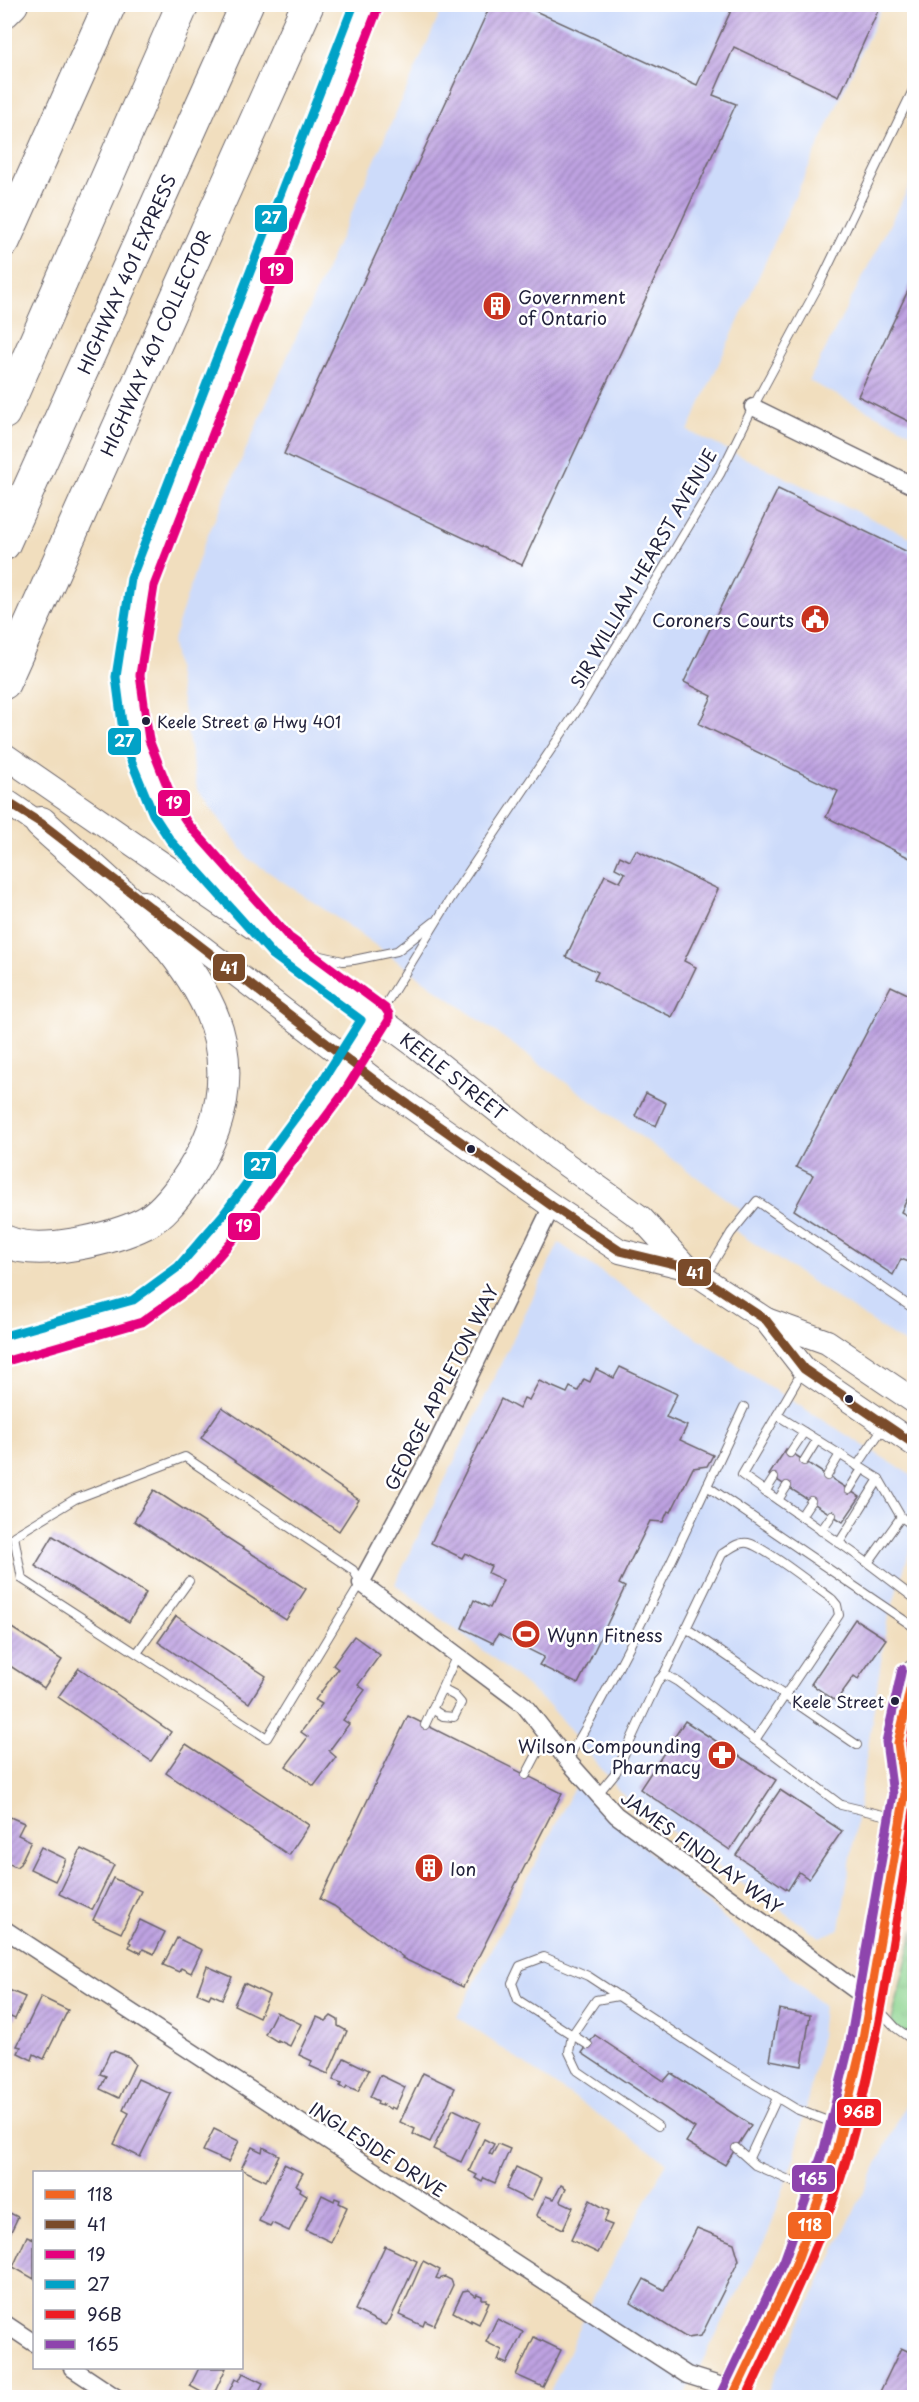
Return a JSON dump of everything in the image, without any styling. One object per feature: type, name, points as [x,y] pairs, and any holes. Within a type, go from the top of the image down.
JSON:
[{"type":"highway","points":[[4,12],[12,4]]},
{"type":"highway","points":[[4,241],[110,4]]},
{"type":"highway","points":[[4,413],[183,4]]},
{"type":"highway","name":"HIGHWAY 401 EXPRESS","points":[[4,544],[247,4]]},
{"type":"highway","name":"HIGHWAY 401 COLLECTOR","points":[[4,683],[308,4]]},
{"type":"highway","points":[[282,946],[185,840],[165,809],[154,788],[137,742],[128,675],[142,583],[367,4]]},
{"type":"highway","points":[[4,1241],[15,1246],[49,1248],[102,1239],[146,1222],[173,1199],[203,1158],[221,1110],[224,1059],[210,1011],[190,977],[161,933],[40,823]]},
{"type":"highway","points":[[4,1348],[138,1311],[186,1275],[247,1201],[333,1087],[377,1017]]},
{"type":"main road","name":"KEELE STREET","points":[[4,755],[54,787],[282,946],[377,1017],[557,1158],[641,1218],[694,1273],[766,1320],[827,1342],[915,1401]]},
{"type":"main road","name":"KEELE STREET","points":[[4,800],[40,823],[382,1086],[552,1206],[620,1251],[694,1273]]},
{"type":"main road","name":"KEELE STREET","points":[[766,1320],[804,1369],[915,1444]]},
{"type":"main road","points":[[741,2395],[795,2266],[821,2195],[842,2126],[862,2045],[900,1820],[910,1787],[898,1743],[915,1672]]},
{"type":"street","points":[[753,407],[915,486]]},
{"type":"street","name":"GEORGE APPLETON WAY","points":[[362,1583],[434,1449],[552,1206]]},
{"type":"street","name":"JAMES FINDLAY WAY","points":[[362,1583],[524,1705],[567,1760],[616,1815],[869,2000]]},
{"type":"street","name":"INGLESIDE DRIVE","points":[[4,1929],[687,2375],[741,2395]]},
{"type":"street","points":[[4,2323],[33,2342]]},
{"type":"street","points":[[75,2369],[117,2397]]},
{"type":"lane","name":"SIR WILLIAM HEARST AVENUE","points":[[377,1017],[437,920],[584,702],[720,474],[753,407],[821,281],[915,88]]},
{"type":"lane","name":"SIR WILLIAM HEARST AVENUE","points":[[282,946],[343,961],[354,960],[397,951],[423,928],[437,920]]},
{"type":"lane","points":[[694,1273],[757,1201],[915,1309]]},
{"type":"lane","points":[[804,1369],[742,1475],[915,1598]]},
{"type":"lane","points":[[567,1760],[598,1706],[744,1407]]},
{"type":"lane","points":[[777,1415],[879,1479],[901,1517],[915,1526]]},
{"type":"lane","points":[[849,1490],[885,1425]]},
{"type":"lane","points":[[790,1453],[804,1432]]},
{"type":"lane","points":[[804,1461],[818,1440]]},
{"type":"lane","points":[[827,1476],[840,1454]]},
{"type":"lane","points":[[185,1457],[353,1570],[362,1583],[267,1737],[22,1579],[14,1536],[75,1499],[185,1457]]},
{"type":"lane","points":[[765,1492],[774,1478]]},
{"type":"lane","points":[[839,1543],[879,1479]]},
{"type":"lane","points":[[707,1486],[915,1627]]},
{"type":"lane","points":[[778,1500],[787,1486]]},
{"type":"lane","points":[[801,1516],[811,1501]]},
{"type":"lane","points":[[821,1531],[832,1515]]},
{"type":"lane","points":[[868,1563],[901,1517]]},
{"type":"lane","points":[[597,1795],[616,1772],[658,1681],[664,1674],[723,1554],[735,1545],[747,1543],[762,1550],[822,1592],[837,1605],[839,1615],[755,1740]]},
{"type":"lane","points":[[137,1653],[189,1581]]},
{"type":"lane","points":[[686,1628],[857,1745]]},
{"type":"lane","points":[[425,1725],[457,1655]]},
{"type":"lane","points":[[664,1674],[678,1682],[841,1805],[900,1820]]},
{"type":"lane","points":[[432,1709],[443,1716],[454,1717],[461,1703],[455,1696],[442,1689]]},
{"type":"lane","points":[[526,1775],[547,1734]]},
{"type":"lane","points":[[588,2045],[518,2000],[512,1983],[520,1966],[543,1957],[588,1976],[777,2098],[796,2109],[842,2126]]},
{"type":"lane","points":[[618,1996],[596,2000],[572,2035],[569,2052],[578,2071],[658,2126]]},
{"type":"lane","points":[[869,2000],[896,2028],[915,2042]]},
{"type":"lane","points":[[749,2158],[777,2098]]},
{"type":"lane","points":[[736,2148],[754,2165],[821,2195]]},
{"type":"shaded area","points":[[444,5],[883,5],[688,431],[914,539],[914,1350],[731,1228],[741,1209],[346,924],[249,859],[197,789],[172,643],[203,546]]},
{"type":"shaded area","points":[[914,177],[914,434],[809,381]]},
{"type":"shaded area","points":[[559,1243],[765,1384],[914,1477],[914,1538],[887,1622],[840,1929],[820,1937],[711,1862],[621,1793],[551,1707],[493,1658],[395,1584]]},
{"type":"shaded area","points":[[575,1786],[823,2005],[819,2049],[795,2155],[768,2234],[684,2397],[548,2397],[596,2292],[667,2162],[457,2017]]},
{"type":"shaded area","points":[[914,2087],[914,2397],[764,2398],[770,2386]]},
{"type":"green space","points":[[914,1929],[914,2036],[913,2040],[891,2024]]},
{"type":"building","name":"Government of Ontario","points":[[491,4],[520,4],[697,85],[734,4],[881,4],[839,97],[734,47],[713,95],[736,104],[522,565],[284,454]]},
{"type":"building","points":[[914,278],[914,424],[858,396]]},
{"type":"building","name":"Coroners Courts","points":[[778,489],[914,555],[914,860],[826,817],[838,791],[699,724],[712,696],[684,682]]},
{"type":"building","points":[[636,850],[718,889],[684,961],[696,967],[672,1017],[594,980],[598,972],[566,957],[605,875],[620,882],[625,873],[615,868],[620,856],[630,861]]},
{"type":"building","points":[[891,986],[914,997],[914,1185],[901,1212],[914,1219],[914,1264],[901,1259],[893,1275],[794,1210],[813,1175],[796,1167]]},
{"type":"building","points":[[646,1093],[666,1103],[656,1126],[635,1116]]},
{"type":"building","points":[[620,1367],[677,1394],[666,1417],[687,1426],[680,1440],[713,1455],[707,1466],[693,1468],[671,1512],[668,1511],[663,1522],[650,1521],[619,1584],[625,1587],[578,1684],[539,1665],[544,1657],[498,1634],[493,1643],[462,1628],[474,1600],[490,1608],[503,1580],[488,1573],[491,1566],[465,1553],[462,1558],[431,1543],[501,1399],[519,1409],[524,1398],[529,1400],[539,1381],[567,1393],[570,1387],[578,1391],[584,1379],[590,1382],[596,1369],[614,1378]]},
{"type":"building","points":[[222,1407],[359,1500],[339,1531],[201,1438]]},
{"type":"building","points":[[786,1449],[860,1497],[843,1522],[769,1475]]},
{"type":"building","points":[[154,1490],[306,1589],[286,1620],[134,1521]]},
{"type":"building","points":[[53,1536],[146,1593],[129,1622],[35,1566]]},
{"type":"building","points":[[176,1616],[266,1676],[249,1703],[158,1642]]},
{"type":"building","points":[[855,1619],[886,1639],[858,1679],[854,1676],[836,1701],[811,1684]]},
{"type":"building","points":[[4,1623],[62,1660],[44,1688],[4,1662]]},
{"type":"building","points":[[354,1636],[380,1655],[358,1685],[365,1690],[343,1720],[349,1724],[329,1751],[336,1757],[314,1786],[286,1766],[308,1737],[301,1732],[322,1704],[315,1700],[338,1669],[333,1665]]},
{"type":"building","points":[[79,1668],[171,1732],[151,1761],[58,1697]]},
{"type":"building","name":"Ion","points":[[408,1716],[562,1793],[463,1987],[402,1958],[334,1906],[320,1899]]},
{"type":"building","points":[[685,1721],[776,1780],[730,1850],[640,1789]]},
{"type":"building","points":[[186,1744],[309,1825],[289,1855],[166,1773]]},
{"type":"building","points":[[780,1790],[842,1831],[809,1879],[799,1872],[788,1890],[736,1855]]},
{"type":"building","points":[[10,1817],[24,1823],[18,1835],[31,1841],[20,1864],[16,1867],[4,1861],[4,1828]]},
{"type":"building","points":[[41,1847],[66,1859],[55,1881],[30,1869]]},
{"type":"building","points":[[81,1849],[114,1865],[92,1910],[59,1894]]},
{"type":"building","points":[[113,1878],[141,1891],[121,1933],[93,1920]]},
{"type":"building","points":[[140,1920],[165,1932],[154,1954],[143,1949],[141,1953],[129,1947],[131,1943],[129,1942]]},
{"type":"building","points":[[177,1938],[202,1950],[191,1973],[181,1968],[179,1972],[163,1965]]},
{"type":"building","points":[[207,1966],[232,1977],[222,1999],[211,1994],[209,1998],[197,1993]]},
{"type":"building","points":[[244,1983],[269,1995],[259,2017],[234,2005]]},
{"type":"building","points":[[4,1988],[25,1997],[15,2019],[4,2014]]},
{"type":"building","points":[[41,1997],[68,2010],[44,2059],[34,2054],[32,2060],[18,2053],[21,2047],[17,2046]]},
{"type":"building","points":[[779,2009],[810,2015],[802,2066],[770,2060]]},
{"type":"building","points":[[276,2012],[301,2024],[290,2046],[265,2034]]},
{"type":"building","points":[[331,2016],[338,2020],[338,2026],[347,2031],[328,2074],[310,2066],[312,2061],[299,2055],[317,2017],[326,2021]]},
{"type":"building","points":[[595,2035],[664,2081],[671,2073],[751,2125],[725,2165],[686,2142],[695,2128],[582,2053]]},
{"type":"building","points":[[114,2051],[129,2057],[135,2064],[119,2098],[100,2089],[106,2076],[100,2074],[110,2052]]},
{"type":"building","points":[[344,2058],[369,2070],[358,2091],[347,2086],[345,2089],[340,2086],[342,2083],[333,2080]]},
{"type":"building","points":[[423,2073],[455,2088],[430,2142],[413,2134],[415,2129],[400,2122]]},
{"type":"building","points":[[380,2075],[405,2087],[395,2109],[377,2104],[378,2101],[370,2097]]},
{"type":"building","points":[[138,2079],[171,2094],[140,2157],[114,2144],[129,2113],[123,2110]]},
{"type":"building","points":[[453,2109],[480,2122],[461,2162],[433,2149]]},
{"type":"building","points":[[214,2129],[239,2141],[228,2162],[203,2151]]},
{"type":"building","points":[[484,2139],[494,2144],[489,2153],[492,2155],[498,2144],[510,2149],[495,2183],[484,2178],[482,2182],[475,2178],[477,2175],[469,2171]]},
{"type":"building","points":[[252,2147],[262,2152],[263,2147],[279,2155],[266,2181],[241,2169]]},
{"type":"building","points":[[284,2164],[303,2173],[296,2185],[307,2195],[289,2231],[272,2223],[270,2226],[259,2221]]},
{"type":"building","points":[[516,2167],[541,2179],[531,2201],[506,2189]]},
{"type":"building","points":[[561,2185],[566,2188],[560,2201],[573,2207],[563,2229],[537,2215],[546,2196],[554,2199]]},
{"type":"building","points":[[322,2195],[334,2201],[335,2198],[340,2200],[339,2203],[347,2207],[331,2242],[306,2230]]},
{"type":"building","points":[[590,2200],[609,2211],[604,2222],[612,2225],[598,2253],[571,2240]]},
{"type":"building","points":[[4,2210],[18,2217],[4,2246]]},
{"type":"building","points":[[697,2228],[734,2243],[739,2260],[701,2336],[687,2338],[631,2303],[644,2279],[664,2290]]},
{"type":"building","points":[[27,2236],[33,2239],[33,2278],[13,2267]]},
{"type":"building","points":[[385,2246],[417,2261],[390,2320],[385,2325],[355,2310]]},
{"type":"building","points":[[423,2261],[440,2270],[436,2278],[445,2277],[451,2280],[453,2285],[434,2325],[425,2321],[423,2326],[399,2315]]},
{"type":"building","points":[[468,2290],[489,2302],[479,2324],[453,2312],[463,2291]]},
{"type":"building","points":[[497,2319],[523,2332],[507,2364],[498,2360],[502,2350],[486,2342]]},
{"type":"building","points":[[534,2337],[561,2350],[543,2387],[516,2375]]},
{"type":"building","points":[[901,2348],[914,2354],[914,2398],[877,2398]]},
{"type":"building","points":[[198,2369],[226,2369],[212,2398],[190,2386]]},
{"type":"building","points":[[243,2373],[263,2383],[259,2391],[261,2392],[259,2398],[226,2398],[235,2379],[239,2381]]},
{"type":"transit line","name":"27","points":[[4,1336],[133,1300],[178,1267],[223,1215],[323,1080],[361,1020],[273,955],[170,840],[153,814],[125,746],[116,677],[131,579],[354,4]]},
{"type":"transit line","name":"19","points":[[7,1361],[142,1322],[194,1285],[242,1229],[343,1094],[389,1020],[389,1014],[385,1008],[289,937],[189,825],[174,803],[149,740],[140,675],[154,586],[378,8]]},
{"type":"transit line","name":"41","points":[[4,800],[41,823],[382,1086],[552,1206],[620,1251],[686,1267],[766,1320],[804,1369],[914,1444]]},
{"type":"transit line","name":"165","points":[[721,2393],[784,2261],[824,2149],[850,2043],[893,1794],[886,1742],[902,1669]]},
{"type":"transit line","name":"118","points":[[732,2398],[795,2266],[836,2152],[862,2045],[905,1794],[898,1743],[914,1672]]},
{"type":"transit line","name":"96B","points":[[914,1724],[910,1744],[914,1775]]},
{"type":"transit line","name":"96B","points":[[746,2398],[815,2247],[848,2154],[878,2026],[914,1810]]},
{"type":"place","name":"Government of Ontario","points":[[497,306]]},
{"type":"place","name":"Coroners Courts","points":[[815,619]]},
{"type":"place","name":"Keele Street @ Hwy 401","points":[[146,721]]},
{"type":"place","name":"Wynn Fitness","points":[[526,1634]]},
{"type":"place","name":"Keele Street","points":[[895,1701]]},
{"type":"place","name":"Wilson Compounding Pharmacy","points":[[722,1755]]},
{"type":"place","name":"Ion","points":[[429,1868]]}]
